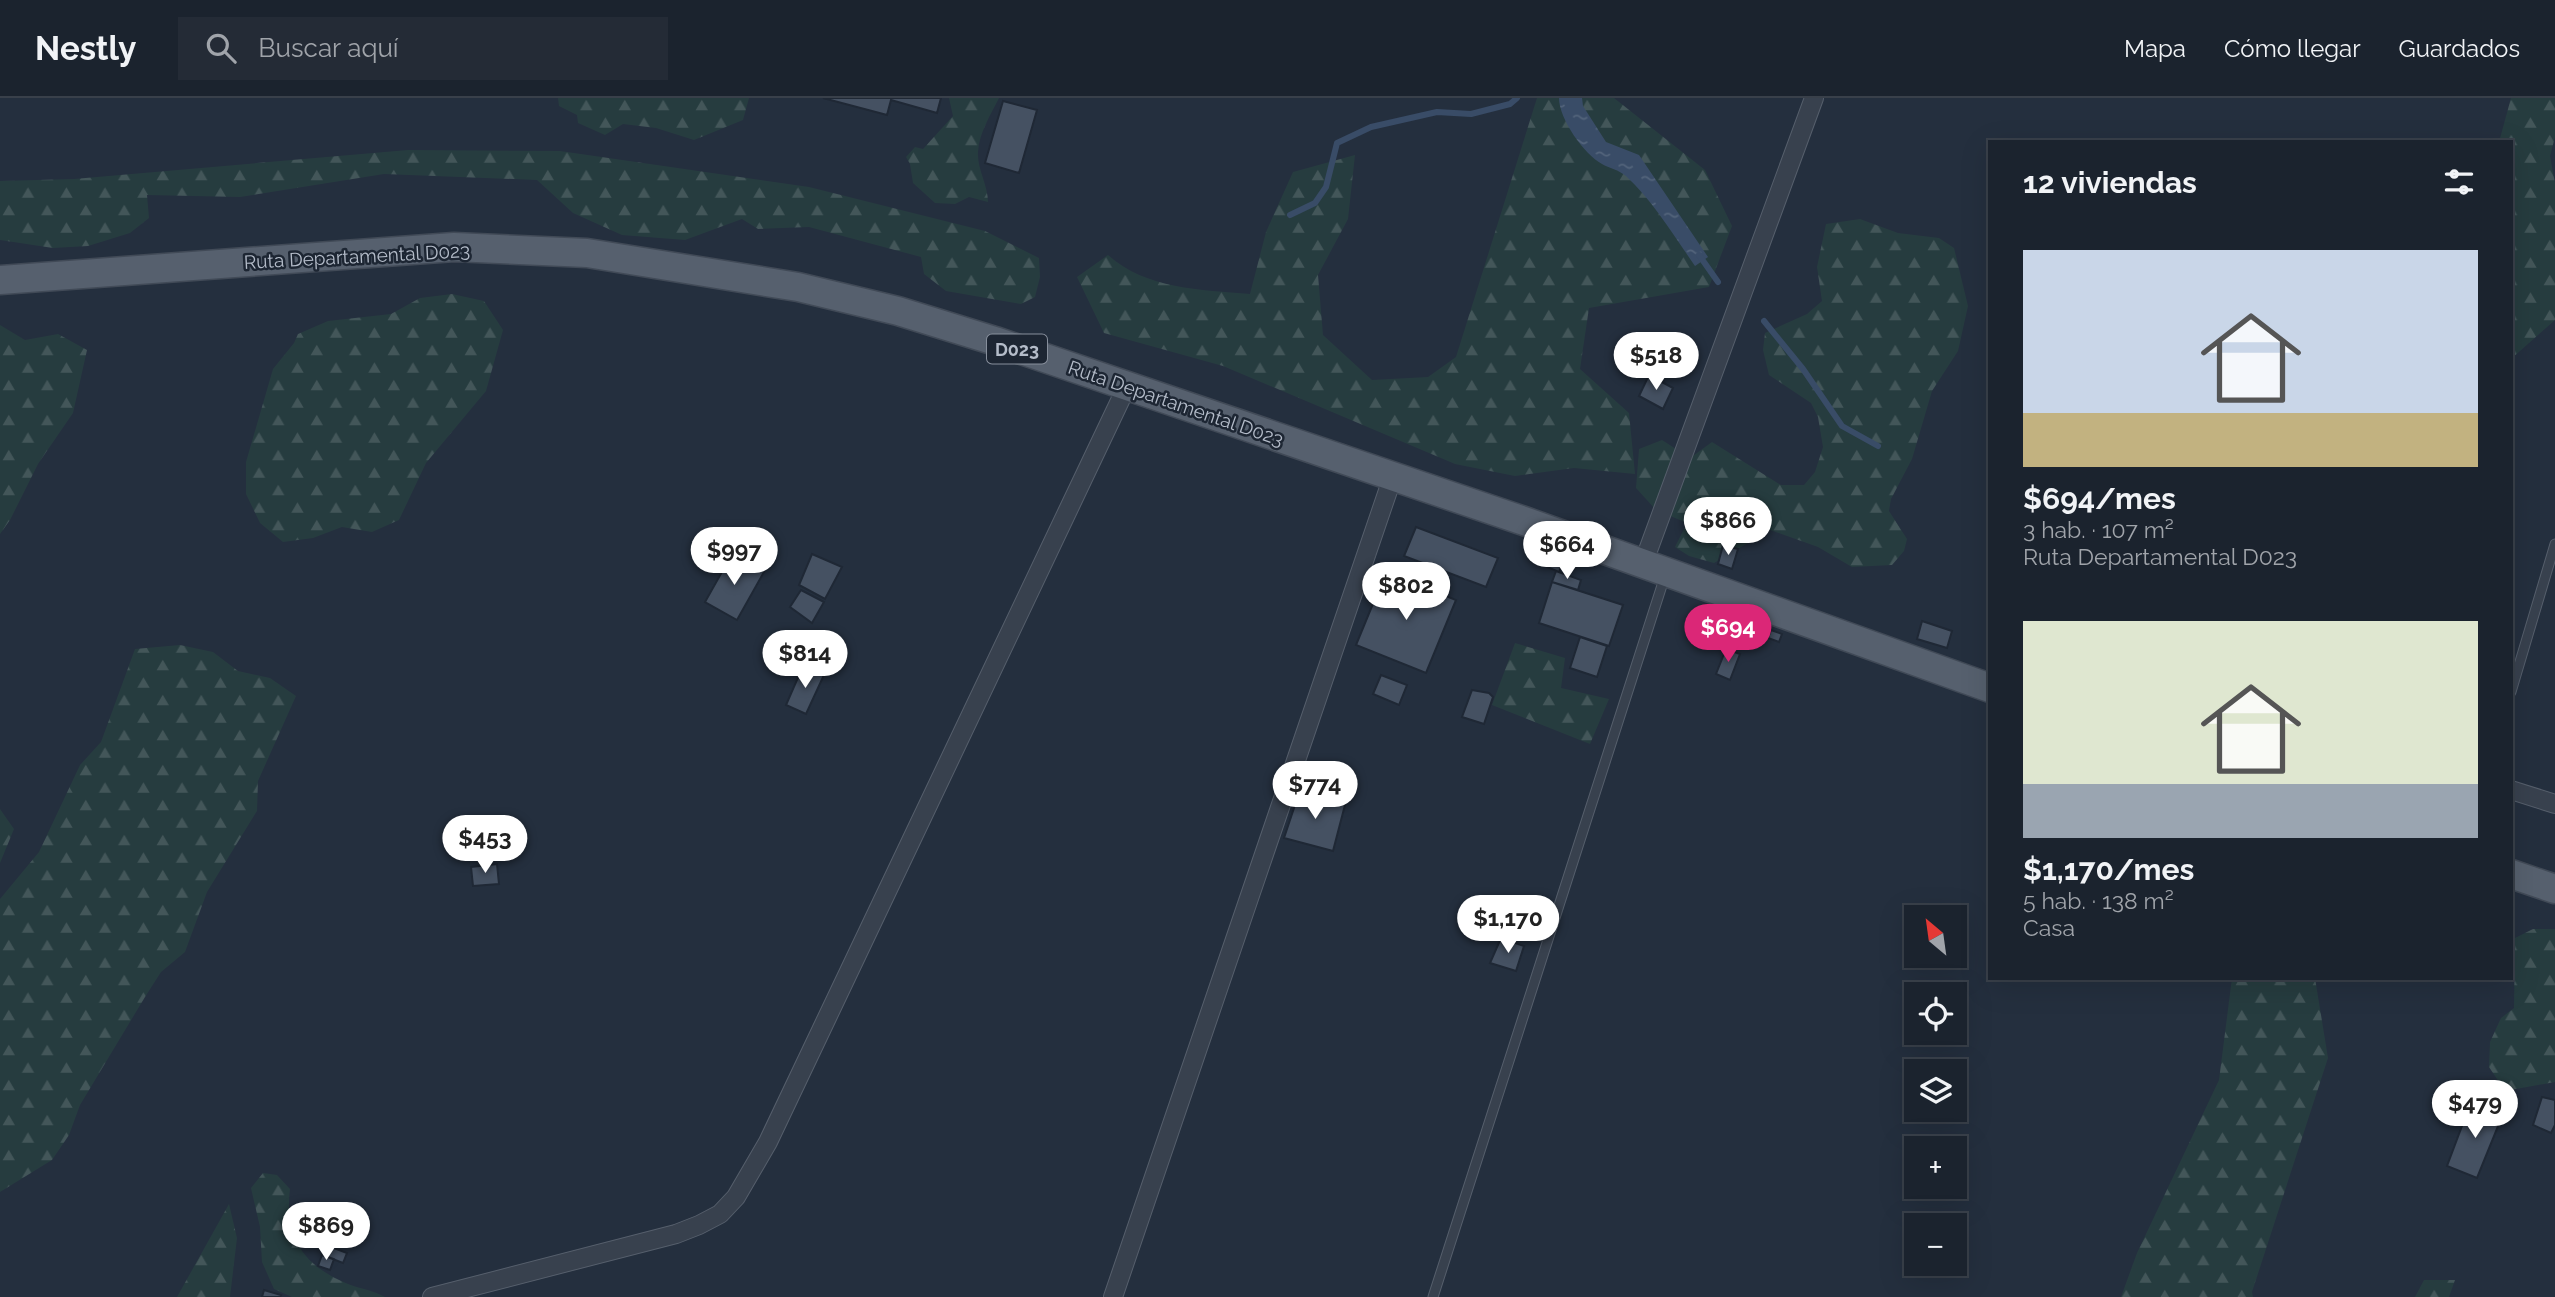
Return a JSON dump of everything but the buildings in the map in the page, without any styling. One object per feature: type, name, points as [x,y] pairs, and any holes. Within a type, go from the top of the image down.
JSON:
[{"type":"main road","name":"Ruta Departamental D023","points":[[0,281],[454,247],[587,253],[798,288],[898,311],[1393,475],[1988,687]]},
{"type":"main road","points":[[2513,875],[2555,889]]},
{"type":"street","points":[[1654,569],[1814,98]]},
{"type":"street","points":[[432,1297],[676,1234],[720,1214],[736,1197],[768,1142],[1127,386]]},
{"type":"street","points":[[1113,1297],[1393,475]]},
{"type":"street","points":[[2513,790],[2555,804]]},
{"type":"lane","points":[[2513,685],[2555,544]]},
{"type":"lane","points":[[1433,1297],[1654,569]]},
{"type":"green space","points":[[558,98],[749,98],[743,120],[694,140],[656,128],[623,124],[605,135],[578,123],[577,115],[559,106]]},
{"type":"green space","points":[[949,98],[999,98],[983,131],[978,152],[988,202],[969,197],[955,204],[935,203],[913,183],[906,157],[915,147],[923,149],[953,116]]},
{"type":"green space","points":[[1537,98],[1614,98],[1705,170],[1732,226],[1709,287],[1589,308],[1580,369],[1629,413],[1635,474],[1574,468],[1515,476],[1455,464],[1223,366],[1104,333],[1077,277],[1108,255],[1139,275],[1175,286],[1250,294],[1266,232],[1293,172],[1355,155],[1348,219],[1318,275],[1323,335],[1372,380],[1428,377],[1456,357]]},
{"type":"green space","points":[[2511,98],[2555,98],[2555,137],[2550,156],[2555,183],[2555,320],[2513,357],[2513,140],[2500,140]]},
{"type":"green space","points":[[408,150],[560,151],[809,187],[985,231],[1039,258],[1040,277],[1035,297],[1021,304],[946,291],[924,274],[921,257],[809,227],[758,229],[742,219],[685,240],[622,235],[573,213],[537,180],[384,174],[240,197],[147,195],[149,218],[130,233],[88,246],[53,248],[0,240],[0,181],[74,179]]},
{"type":"green space","points":[[1860,219],[1898,233],[1939,238],[1954,248],[1968,306],[1958,351],[1932,391],[1912,459],[1891,499],[1889,511],[1907,539],[1904,551],[1892,565],[1852,567],[1818,547],[1770,530],[1714,563],[1689,556],[1675,547],[1687,523],[1656,510],[1636,488],[1639,449],[1662,440],[1690,458],[1712,442],[1781,485],[1804,485],[1815,472],[1823,447],[1818,417],[1811,403],[1769,375],[1763,350],[1765,333],[1807,314],[1822,301],[1817,267],[1826,224]]},
{"type":"green space","points":[[452,294],[484,301],[503,330],[486,391],[426,463],[399,520],[372,532],[342,527],[313,538],[283,542],[260,523],[246,494],[246,462],[273,369],[298,334],[328,321],[391,314],[420,298]]},
{"type":"green space","points":[[0,325],[25,340],[58,334],[87,350],[73,413],[38,464],[10,520],[0,534]]},
{"type":"green space","points":[[1515,643],[1565,658],[1561,688],[1609,699],[1590,744],[1492,705]]},
{"type":"green space","points":[[180,645],[213,652],[238,671],[270,678],[296,696],[258,781],[257,811],[207,892],[185,952],[161,972],[145,997],[80,1105],[69,1135],[52,1160],[0,1192],[0,899],[39,852],[80,765],[101,742],[135,649]]},
{"type":"green space","points":[[0,809],[14,829],[0,863]]},
{"type":"green space","points":[[2533,929],[2555,929],[2555,1082],[2505,1091],[2489,1067],[2490,1042],[2501,1018],[2514,1008],[2515,938]]},
{"type":"green space","points":[[2232,980],[2315,980],[2328,1058],[2252,1292],[2253,1297],[2121,1297],[2137,1253],[2219,1080]]},
{"type":"green space","points":[[263,1173],[277,1175],[290,1189],[290,1222],[300,1248],[309,1259],[333,1277],[385,1297],[292,1297],[274,1289],[262,1262],[260,1227],[251,1188]]},
{"type":"green space","points":[[229,1204],[237,1238],[230,1297],[177,1297]]},
{"type":"green space","points":[[2424,1280],[2455,1280],[2449,1297],[2415,1297]]},
{"type":"water","points":[[1559,98],[1582,98],[1583,106],[1606,142],[1639,155],[1708,257],[1695,266],[1663,219],[1636,186],[1623,174],[1602,164],[1588,152],[1563,116]]},
{"type":"waterway","points":[[1290,215],[1315,203],[1326,187],[1337,143],[1371,127],[1437,112],[1471,114],[1510,104],[1517,98]]},
{"type":"waterway","points":[[1699,255],[1718,282]]},
{"type":"waterway","points":[[1764,321],[1803,369],[1842,426],[1878,446]]}]
